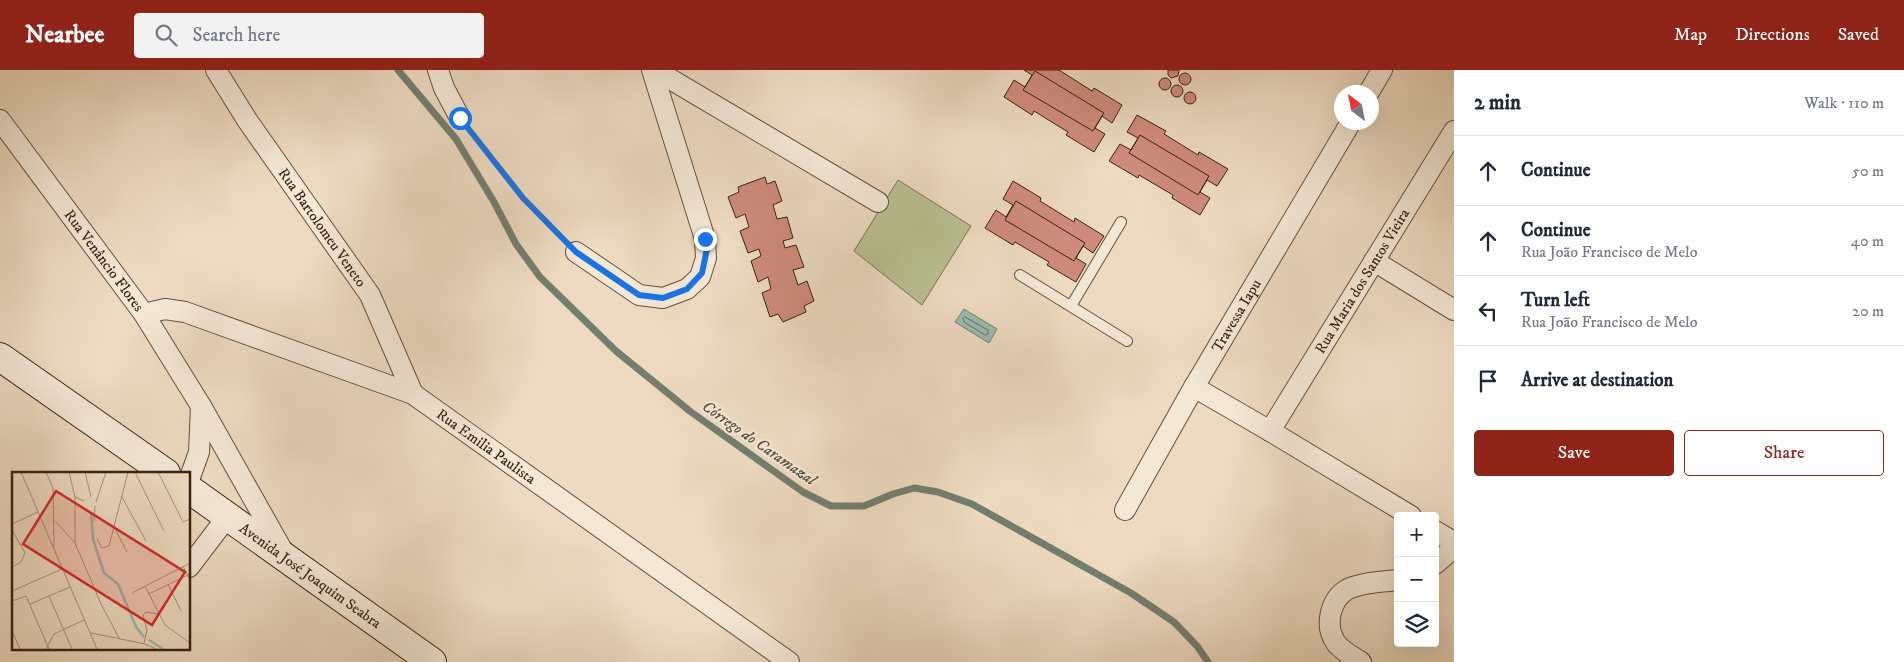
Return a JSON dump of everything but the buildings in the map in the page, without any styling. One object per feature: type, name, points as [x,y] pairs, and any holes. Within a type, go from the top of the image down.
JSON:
[{"type":"main road","points":[[0,357],[165,472]]},
{"type":"main road","name":"Avenida José Joaquim Seabra","points":[[190,490],[432,662]]},
{"type":"street","name":"Rua Bartolomeu Veneto","points":[[216,70],[247,120],[370,295],[413,394]]},
{"type":"street","points":[[438,70],[444,88],[460,118]]},
{"type":"street","points":[[654,70],[878,202]]},
{"type":"street","points":[[576,252],[639,295],[659,298],[681,293],[702,273],[707,249],[705,239],[654,70]]},
{"type":"street","points":[[1373,85],[1382,70]]},
{"type":"street","name":"Rua Venâncio Flores","points":[[0,120],[144,314],[201,406],[286,557]]},
{"type":"street","name":"Travessa Iapu","points":[[1125,510],[1194,387],[1346,130]]},
{"type":"street","name":"Rua Maria dos Santos Vieira","points":[[1270,431],[1454,131]]},
{"type":"street","points":[[1374,261],[1454,310]]},
{"type":"street","name":"Rua Emilia Paulista","points":[[144,314],[165,309],[185,312],[413,394],[789,662]]},
{"type":"street","points":[[1194,387],[1404,512]]},
{"type":"street","points":[[190,477],[199,452],[201,406]]},
{"type":"street","points":[[190,566],[228,516]]},
{"type":"street","points":[[1439,533],[1454,542]]},
{"type":"street","points":[[1439,561],[1454,546]]},
{"type":"street","points":[[1361,662],[1340,648],[1334,641],[1330,630],[1332,608],[1340,594],[1349,588],[1394,581]]},
{"type":"lane","points":[[1071,306],[1121,222]]},
{"type":"lane","points":[[1020,275],[1127,341]]},
{"type":"path","points":[[460,118],[523,198],[576,252]]},
{"type":"green space","points":[[898,180],[971,226],[922,305],[854,251]]},
{"type":"water","points":[[964,309],[997,329],[989,343],[955,322]]},
{"type":"waterway","name":"Córrego do Caramazal","points":[[398,70],[456,139],[494,202],[516,244],[540,277],[616,351],[691,412],[803,492],[831,506],[864,506],[914,488],[938,492],[972,504],[1131,593],[1174,622],[1197,646],[1208,662]]},
{"type":"route","points":[[460,118],[523,198],[550,226],[576,252],[632,292],[639,295],[663,298],[681,293],[687,289],[702,273],[707,249],[705,239]]}]
